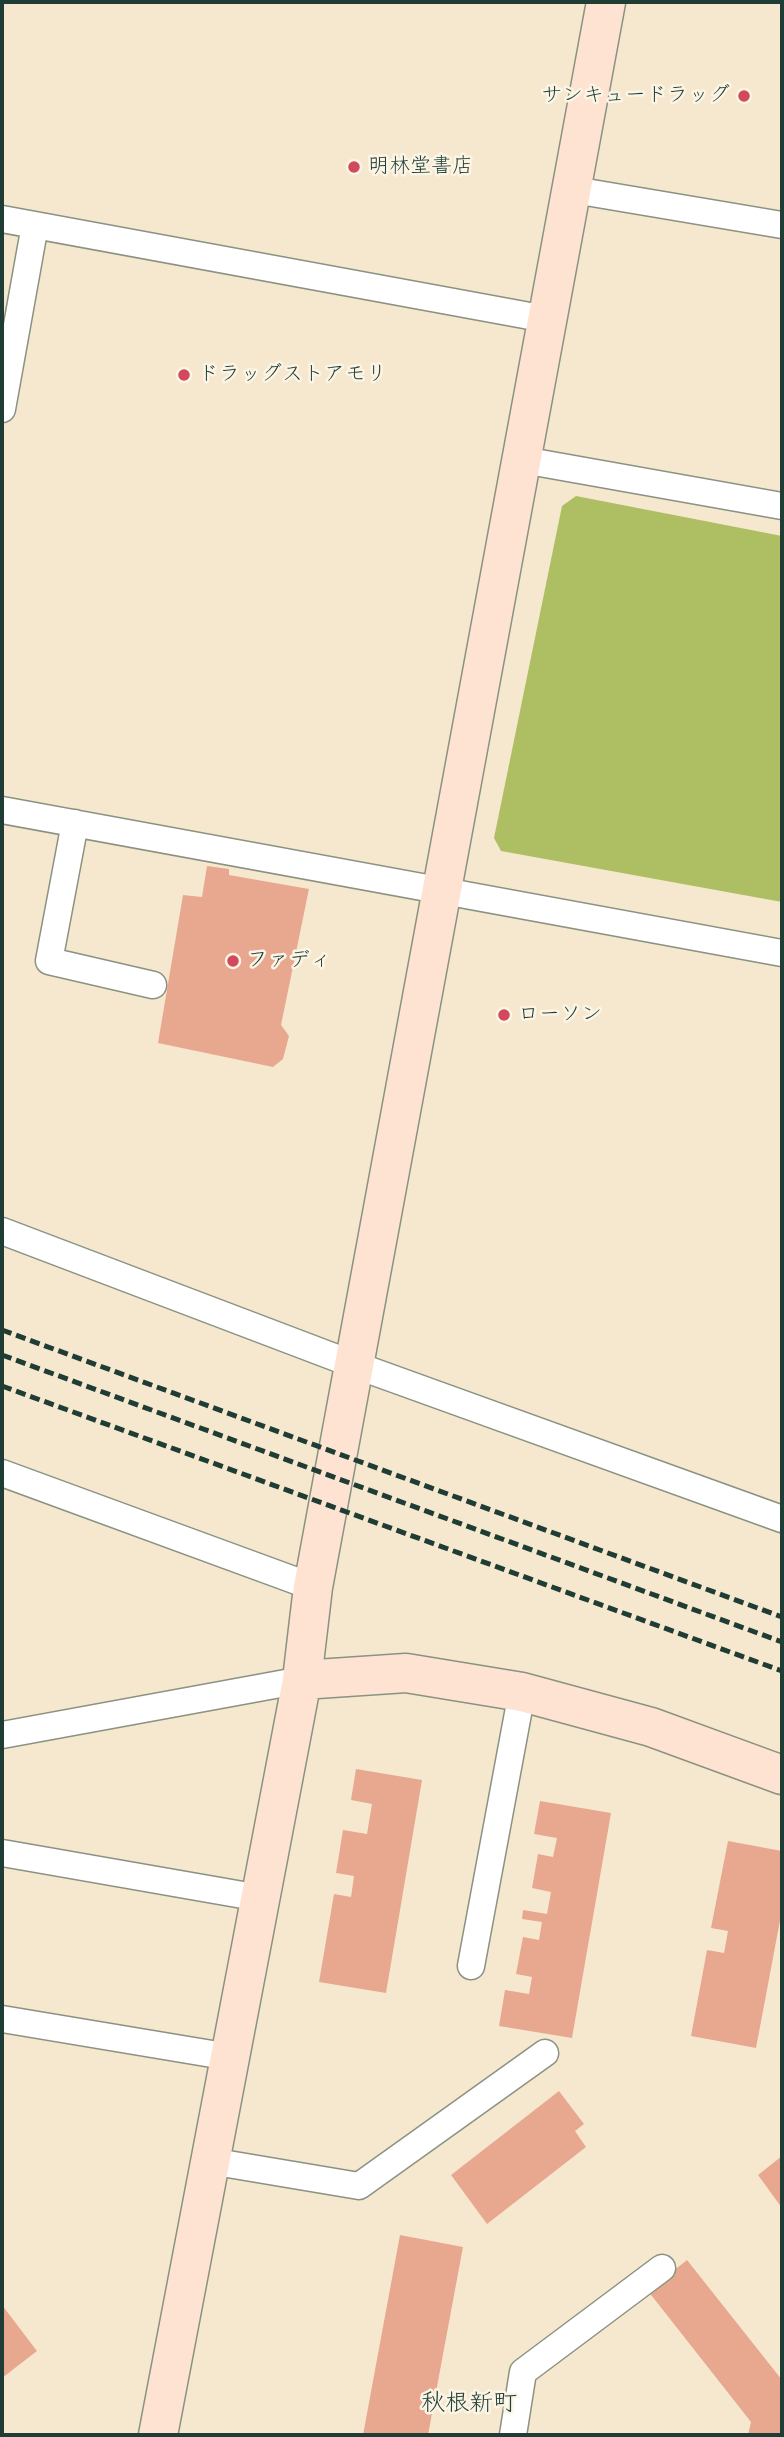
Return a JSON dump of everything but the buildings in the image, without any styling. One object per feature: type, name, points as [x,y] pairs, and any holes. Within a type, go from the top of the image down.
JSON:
[{"type":"street","points":[[158,2435],[302,1680],[313,1587],[444,890],[523,460],[546,319],[574,190],[606,2]]},
{"type":"street","points":[[574,190],[782,225]]},
{"type":"street","points":[[2,219],[546,319]]},
{"type":"street","points":[[2,409],[34,226]]},
{"type":"street","points":[[523,460],[782,506]]},
{"type":"street","points":[[2,810],[782,953]]},
{"type":"street","points":[[75,823],[49,961],[153,985]]},
{"type":"street","points":[[2,1231],[355,1364],[782,1519]]},
{"type":"street","points":[[2,1473],[313,1587]]},
{"type":"street","points":[[2,1735],[302,1680],[406,1673],[522,1692],[651,1727],[782,1775]]},
{"type":"street","points":[[471,1966],[522,1692]]},
{"type":"street","points":[[2,1853],[260,1898]]},
{"type":"street","points":[[2,2019],[230,2057]]},
{"type":"street","points":[[210,2161],[359,2186],[545,2053]]},
{"type":"street","points":[[513,2435],[523,2372],[662,2268]]},
{"type":"green space","points":[[576,496],[782,536],[782,902],[501,851],[494,838],[562,506]]},
{"type":"railway","points":[[2,1330],[782,1617]]},
{"type":"railway","points":[[2,1355],[782,1642]]},
{"type":"railway","points":[[2,1386],[782,1671]]},
{"type":"place","name":"サンキュードラッグ","points":[[744,96]]},
{"type":"place","name":"明林堂書店","points":[[354,167]]},
{"type":"place","name":"ドラッグストアモリ","points":[[184,375]]},
{"type":"place","name":"ファディ","points":[[233,961]]},
{"type":"place","name":"ローソン","points":[[504,1015]]},
{"type":"district","name":"秋根新町","points":[[469,2404]]}]
